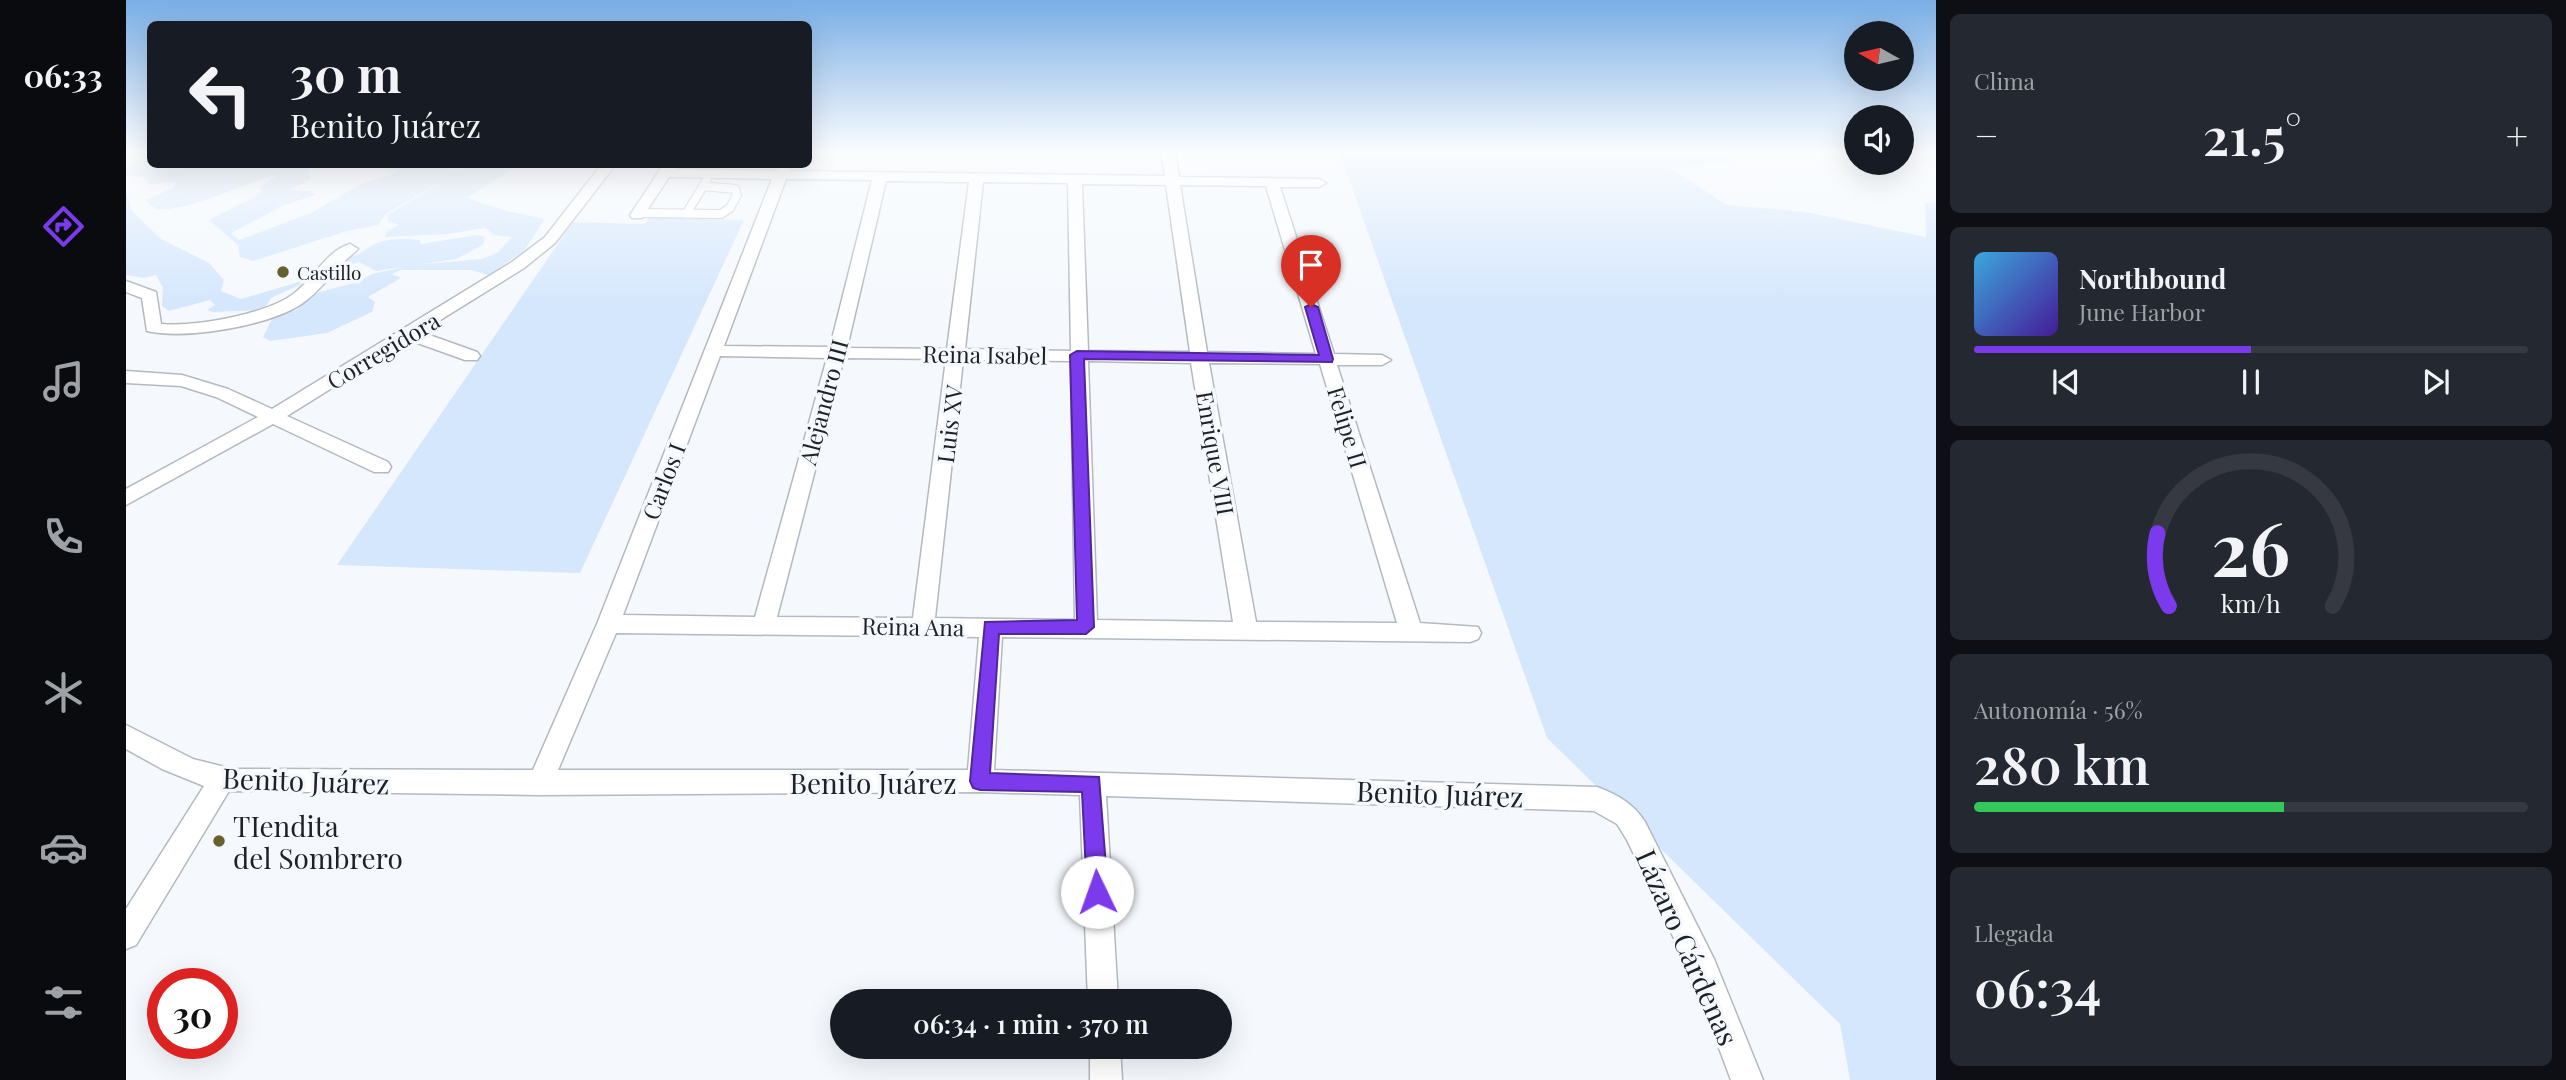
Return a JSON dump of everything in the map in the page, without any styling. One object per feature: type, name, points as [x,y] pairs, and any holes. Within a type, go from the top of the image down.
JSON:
[{"type":"street","name":"Corregidora","points":[[126,498],[272,417],[536,253],[582,201]]},
{"type":"street","points":[[638,214],[646,201]]},
{"type":"street","name":"Carlos I","points":[[540,783],[608,624],[771,201]]},
{"type":"street","name":"Alejandro III","points":[[764,624],[837,352],[874,201]]},
{"type":"street","name":"Luis XV","points":[[923,626],[958,354],[974,201]]},
{"type":"street","points":[[1075,201],[1077,355],[1086,627]]},
{"type":"street","name":"Enrique VIII","points":[[1177,201],[1199,356],[1246,630]]},
{"type":"street","name":"Felipe II","points":[[1278,201],[1410,632]]},
{"type":"street","points":[[126,286],[150,295],[153,327],[171,331],[260,313],[291,303],[302,295],[333,260],[350,249]]},
{"type":"street","points":[[409,334],[471,356]]},
{"type":"street","name":"Reina Isabel","points":[[714,351],[1382,360]]},
{"type":"street","points":[[126,377],[201,386],[381,467]]},
{"type":"street","name":"Reina Ana","points":[[608,624],[1470,633]]},
{"type":"street","points":[[980,781],[991,627]]},
{"type":"street","name":"Benito Juárez","points":[[126,736],[171,763],[222,780],[1092,783],[1569,797],[1597,799],[1626,815]]},
{"type":"street","points":[[126,935],[222,780]]},
{"type":"street","points":[[1092,783],[1101,989]]},
{"type":"street","name":"Lázaro Cárdenas","points":[[1626,815],[1704,969],[1747,1080]]},
{"type":"street","points":[[1106,1059],[1107,1080]]},
{"type":"lane","points":[[686,214],[693,201]]},
{"type":"lane","points":[[638,214],[721,214],[730,208],[734,201]]},
{"type":"shaded area","points":[[126,201],[129,201],[132,211],[161,239],[209,263],[224,280],[221,291],[241,299],[302,281],[300,285],[271,298],[265,308],[259,310],[213,312],[207,310],[215,305],[210,300],[169,311],[162,306],[163,288],[156,275],[144,278],[126,275]]},
{"type":"shaded area","points":[[147,201],[202,201],[170,209],[156,209]]},
{"type":"shaded area","points":[[246,201],[296,201],[231,233],[239,240],[311,213],[331,201],[407,201],[387,213],[378,225],[347,231],[253,261],[240,257],[238,245],[209,220]]},
{"type":"shaded area","points":[[410,201],[477,201],[545,219],[524,251],[488,275],[471,270],[401,270],[392,274],[401,278],[368,297],[375,302],[372,312],[327,333],[270,341],[263,337],[273,317],[296,310],[316,293],[358,282],[372,274],[413,265],[481,259],[497,253],[512,237],[494,235],[485,228],[447,234],[385,237],[387,231],[399,225],[387,221],[389,214]]},
{"type":"shaded area","points":[[1357,201],[1721,201],[1727,205],[1806,212],[1926,237],[1925,203],[1936,202],[1936,1080],[1850,1080],[1840,1024],[1547,738]]},
{"type":"shaded area","points":[[649,217],[744,220],[580,573],[337,565],[573,222],[645,224]]},
{"type":"shaded area","points":[[477,235],[485,237],[483,245],[456,259],[376,271],[359,262],[346,267],[338,264],[388,240],[420,240],[421,244]]},
{"type":"place","name":"Castillo","points":[[283,272]]},
{"type":"place","name":"TIendita del Sombrero","points":[[219,841]]},
{"type":"route","points":[[1097,892],[1092,783],[980,781],[991,627],[1086,627],[1077,355],[1327,359],[1311,307]]}]
